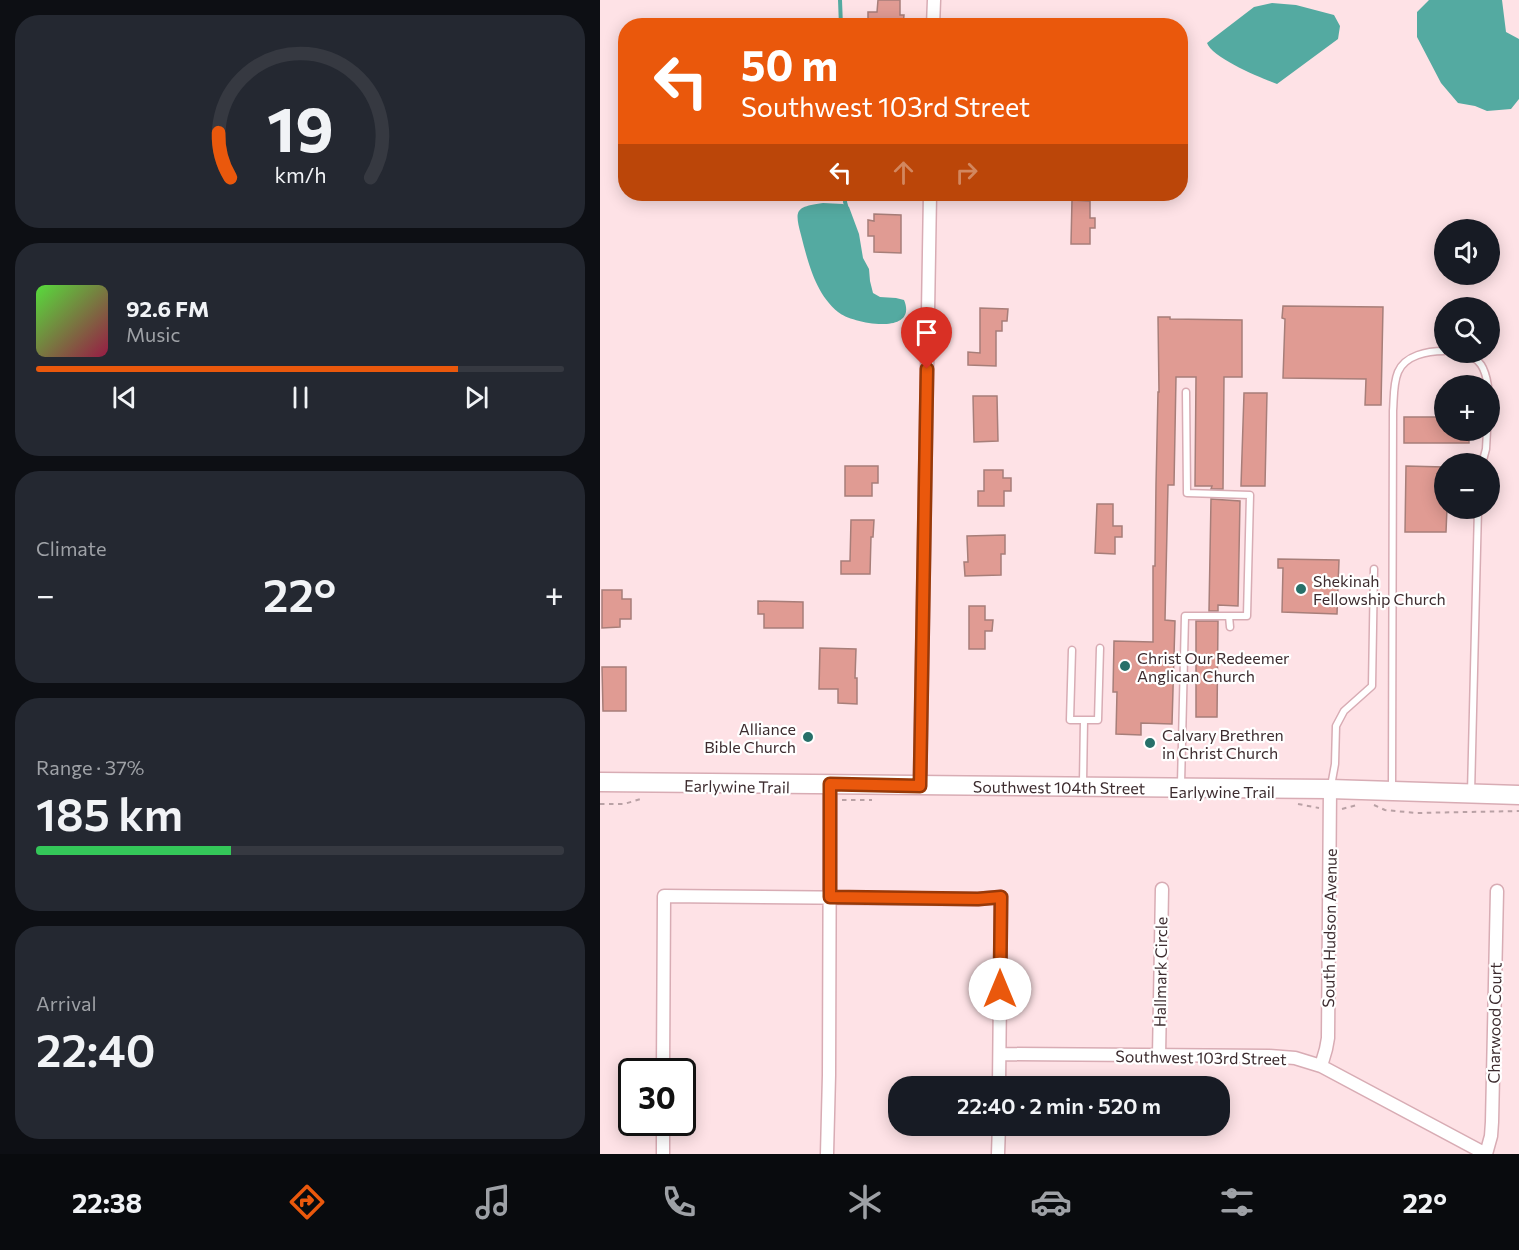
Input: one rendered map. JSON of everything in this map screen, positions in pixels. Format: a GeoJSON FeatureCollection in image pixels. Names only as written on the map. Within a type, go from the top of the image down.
{"type":"FeatureCollection","features":[{"type":"Feature","properties":{"kind":"main road","name":"Southwest 104th Street"},"geometry":{"type":"LineString","coordinates":[[600,782],[830,792],[920,786],[1330,789],[1519,795]]}},
{"type":"Feature","properties":{"kind":"street"},"geometry":{"type":"LineString","coordinates":[[933,18],[934,0]]}},
{"type":"Feature","properties":{"kind":"street"},"geometry":{"type":"LineString","coordinates":[[920,786],[930,201]]}},
{"type":"Feature","properties":{"kind":"street","name":"South Hudson Avenue"},"geometry":{"type":"LineString","coordinates":[[1321,1066],[1328,1038],[1330,789]]}},
{"type":"Feature","properties":{"kind":"street"},"geometry":{"type":"LineString","coordinates":[[828,1154],[830,792]]}},
{"type":"Feature","properties":{"kind":"street","name":"Hallmark Circle"},"geometry":{"type":"LineString","coordinates":[[1159,1056],[1162,889]]}},
{"type":"Feature","properties":{"kind":"street","name":"Charwood Court"},"geometry":{"type":"LineString","coordinates":[[1486,1154],[1492,1122],[1497,891]]}},
{"type":"Feature","properties":{"kind":"street"},"geometry":{"type":"LineString","coordinates":[[663,1058],[664,896],[978,899],[1001,897],[1000,1076]]}},
{"type":"Feature","properties":{"kind":"street","name":"Southwest 103rd Street"},"geometry":{"type":"LineString","coordinates":[[1001,1054],[1287,1057],[1309,1061],[1486,1154]]}},
{"type":"Feature","properties":{"kind":"street"},"geometry":{"type":"LineString","coordinates":[[663,1136],[663,1154]]}},
{"type":"Feature","properties":{"kind":"street"},"geometry":{"type":"LineString","coordinates":[[998,1154],[999,1136]]}},
{"type":"Feature","properties":{"kind":"lane"},"geometry":{"type":"LineString","coordinates":[[1392,791],[1393,411],[1399,369],[1414,355],[1434,352]]}},
{"type":"Feature","properties":{"kind":"lane"},"geometry":{"type":"LineString","coordinates":[[1181,788],[1185,616],[1247,616],[1250,495],[1187,493],[1186,392]]}},
{"type":"Feature","properties":{"kind":"lane"},"geometry":{"type":"LineString","coordinates":[[1472,793],[1478,519]]}},
{"type":"Feature","properties":{"kind":"lane"},"geometry":{"type":"LineString","coordinates":[[1330,789],[1335,764],[1336,726],[1344,711],[1372,686],[1374,569]]}},
{"type":"Feature","properties":{"kind":"lane"},"geometry":{"type":"LineString","coordinates":[[1229,616],[1230,627]]}},
{"type":"Feature","properties":{"kind":"lane"},"geometry":{"type":"LineString","coordinates":[[1072,650],[1070,720],[1098,720],[1100,648]]}},
{"type":"Feature","properties":{"kind":"lane"},"geometry":{"type":"LineString","coordinates":[[1083,787],[1084,720]]}},
{"type":"Feature","properties":{"kind":"path"},"geometry":{"type":"LineString","coordinates":[[830,792],[877,800]]}},
{"type":"Feature","properties":{"kind":"path"},"geometry":{"type":"LineString","coordinates":[[600,804],[624,804],[646,797]]}},
{"type":"Feature","properties":{"kind":"path","name":"Earlywine Trail"},"geometry":{"type":"LineString","coordinates":[[1295,803],[1330,809],[1345,809],[1358,804]]}},
{"type":"Feature","properties":{"kind":"path"},"geometry":{"type":"LineString","coordinates":[[1366,805],[1374,805],[1385,810],[1416,813],[1519,811]]}},
{"type":"Feature","properties":{"kind":"water"},"geometry":{"type":"Polygon","coordinates":[[[1429,0],[1502,0],[1506,32],[1519,39],[1519,99],[1511,109],[1487,111],[1458,103],[1441,83],[1417,37],[1417,12],[1429,0]]]}},
{"type":"Feature","properties":{"kind":"water"},"geometry":{"type":"Polygon","coordinates":[[[1272,3],[1296,5],[1334,15],[1340,26],[1338,39],[1277,84],[1227,61],[1207,43],[1254,7],[1272,3]]]}},
{"type":"Feature","properties":{"kind":"water"},"geometry":{"type":"Polygon","coordinates":[[[823,203],[843,204],[849,207],[859,234],[863,258],[869,269],[873,293],[880,297],[904,300],[906,311],[902,319],[882,324],[856,320],[838,312],[824,296],[810,266],[798,220],[799,211],[802,208],[823,203]]]}},
{"type":"Feature","properties":{"kind":"building"},"geometry":{"type":"Polygon","coordinates":[[[878,0],[900,0],[900,15],[904,15],[904,18],[868,18],[868,12],[877,12],[878,0]]]}},
{"type":"Feature","properties":{"kind":"building"},"geometry":{"type":"Polygon","coordinates":[[[1072,201],[1090,201],[1090,218],[1095,218],[1095,228],[1090,228],[1090,244],[1071,244],[1072,201]]]}},
{"type":"Feature","properties":{"kind":"building"},"geometry":{"type":"Polygon","coordinates":[[[874,214],[901,215],[901,253],[874,252],[874,236],[868,236],[868,220],[874,221],[874,214]]]}},
{"type":"Feature","properties":{"kind":"building"},"geometry":{"type":"Polygon","coordinates":[[[1283,306],[1383,307],[1381,405],[1365,405],[1366,379],[1283,378],[1285,319],[1282,318],[1283,306]]]}},
{"type":"Feature","properties":{"kind":"building"},"geometry":{"type":"Polygon","coordinates":[[[980,308],[1008,309],[1007,321],[1002,321],[1002,331],[996,331],[996,366],[968,365],[968,352],[980,353],[980,308]]]}},
{"type":"Feature","properties":{"kind":"building"},"geometry":{"type":"Polygon","coordinates":[[[1158,317],[1242,320],[1242,377],[1224,377],[1223,489],[1211,489],[1212,486],[1195,486],[1196,377],[1176,377],[1174,485],[1168,485],[1165,620],[1175,621],[1172,724],[1141,723],[1141,735],[1116,734],[1117,692],[1113,692],[1114,641],[1153,642],[1153,566],[1155,566],[1159,392],[1158,317]]]}},
{"type":"Feature","properties":{"kind":"building"},"geometry":{"type":"Polygon","coordinates":[[[1244,393],[1267,393],[1265,486],[1241,486],[1244,393]]]}},
{"type":"Feature","properties":{"kind":"building"},"geometry":{"type":"Polygon","coordinates":[[[973,396],[997,396],[998,441],[974,442],[973,396]]]}},
{"type":"Feature","properties":{"kind":"building"},"geometry":{"type":"Polygon","coordinates":[[[1404,417],[1434,417],[1434,441],[1469,441],[1469,443],[1404,443],[1404,417]]]}},
{"type":"Feature","properties":{"kind":"building"},"geometry":{"type":"Polygon","coordinates":[[[845,466],[878,466],[878,483],[872,483],[872,496],[845,496],[845,466]]]}},
{"type":"Feature","properties":{"kind":"building"},"geometry":{"type":"Polygon","coordinates":[[[1406,466],[1434,467],[1434,519],[1447,519],[1446,532],[1405,532],[1406,466]]]}},
{"type":"Feature","properties":{"kind":"building"},"geometry":{"type":"Polygon","coordinates":[[[984,470],[1003,470],[1003,478],[1011,478],[1011,491],[1004,491],[1004,506],[978,506],[978,491],[984,491],[984,470]]]}},
{"type":"Feature","properties":{"kind":"building"},"geometry":{"type":"Polygon","coordinates":[[[1211,499],[1240,501],[1238,606],[1218,605],[1218,611],[1209,611],[1211,499]]]}},
{"type":"Feature","properties":{"kind":"building"},"geometry":{"type":"Polygon","coordinates":[[[1097,504],[1113,504],[1113,526],[1122,526],[1122,537],[1115,537],[1115,554],[1095,553],[1097,504]]]}},
{"type":"Feature","properties":{"kind":"building"},"geometry":{"type":"Polygon","coordinates":[[[851,520],[874,520],[870,574],[841,574],[841,561],[850,561],[851,520]]]}},
{"type":"Feature","properties":{"kind":"building"},"geometry":{"type":"Polygon","coordinates":[[[1005,535],[1005,554],[1001,554],[1001,575],[965,576],[964,562],[968,562],[967,536],[1005,535]]]}},
{"type":"Feature","properties":{"kind":"building"},"geometry":{"type":"Polygon","coordinates":[[[1278,559],[1339,560],[1337,614],[1282,612],[1283,568],[1278,568],[1278,559]]]}},
{"type":"Feature","properties":{"kind":"building"},"geometry":{"type":"Polygon","coordinates":[[[602,590],[622,590],[622,599],[631,599],[631,619],[620,619],[620,627],[602,628],[602,590]]]}},
{"type":"Feature","properties":{"kind":"building"},"geometry":{"type":"Polygon","coordinates":[[[758,601],[803,602],[803,628],[764,628],[764,614],[758,614],[758,601]]]}},
{"type":"Feature","properties":{"kind":"building"},"geometry":{"type":"Polygon","coordinates":[[[969,606],[985,606],[985,620],[993,620],[992,631],[985,631],[985,649],[969,649],[969,606]]]}},
{"type":"Feature","properties":{"kind":"building"},"geometry":{"type":"Polygon","coordinates":[[[1196,621],[1218,621],[1217,717],[1196,717],[1196,621]]]}},
{"type":"Feature","properties":{"kind":"building"},"geometry":{"type":"Polygon","coordinates":[[[820,648],[856,649],[857,704],[838,703],[838,689],[819,689],[820,648]]]}},
{"type":"Feature","properties":{"kind":"building"},"geometry":{"type":"Polygon","coordinates":[[[602,667],[626,667],[626,711],[603,711],[602,667]]]}},
{"type":"Feature","properties":{"kind":"waterway"},"geometry":{"type":"LineString","coordinates":[[840,0],[841,18]]}},
{"type":"Feature","properties":{"kind":"waterway"},"geometry":{"type":"LineString","coordinates":[[845,201],[847,209]]}},
{"type":"Feature","properties":{"kind":"place","name":"Shekinah Fellowship Church"},"geometry":{"type":"Point","coordinates":[1301,589]}},
{"type":"Feature","properties":{"kind":"place","name":"Christ Our Redeemer Anglican Church"},"geometry":{"type":"Point","coordinates":[1125,666]}},
{"type":"Feature","properties":{"kind":"place","name":"Alliance Bible Church"},"geometry":{"type":"Point","coordinates":[808,737]}},
{"type":"Feature","properties":{"kind":"place","name":"Calvary Brethren in Christ Church"},"geometry":{"type":"Point","coordinates":[1150,743]}},
{"type":"Feature","properties":{"kind":"route"},"geometry":{"type":"LineString","coordinates":[[927,369],[920,786],[830,784],[830,897],[978,899],[1001,897],[1000,989]]}}]}
